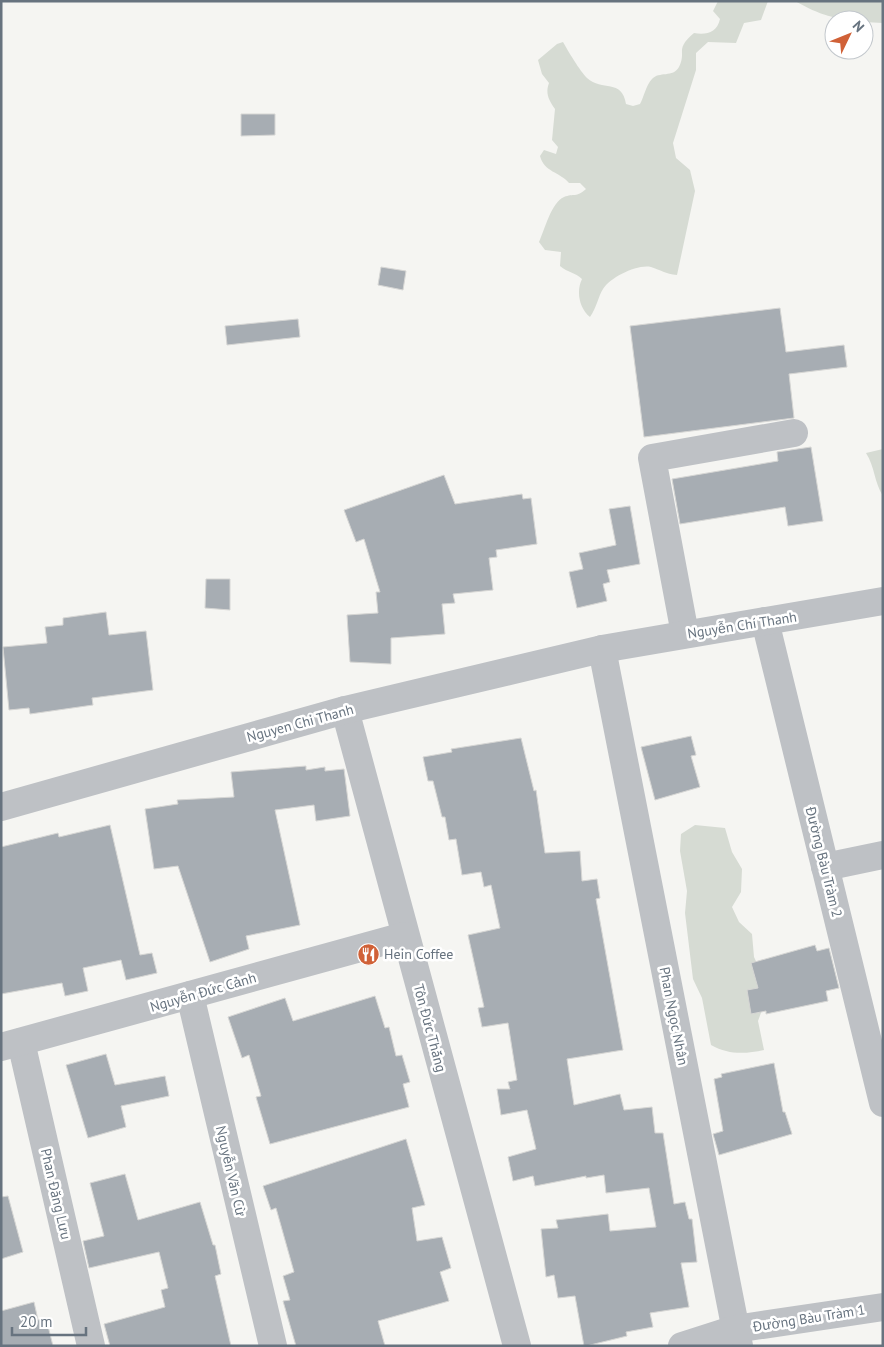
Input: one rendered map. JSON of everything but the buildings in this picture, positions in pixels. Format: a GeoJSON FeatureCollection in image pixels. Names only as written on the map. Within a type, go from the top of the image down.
{"type":"FeatureCollection","features":[{"type":"Feature","properties":{"kind":"street"},"geometry":{"type":"LineString","coordinates":[[685,634],[652,458],[794,433]]}},
{"type":"Feature","properties":{"kind":"street","name":"Nguyễn Chí Thanh"},"geometry":{"type":"LineString","coordinates":[[602,649],[883,601]]}},
{"type":"Feature","properties":{"kind":"street","name":"Đường Bàu Tràm 2"},"geometry":{"type":"LineString","coordinates":[[765,621],[883,1103]]}},
{"type":"Feature","properties":{"kind":"street","name":"Nguyen Chi Thanh"},"geometry":{"type":"LineString","coordinates":[[1,807],[345,710],[602,649]]}},
{"type":"Feature","properties":{"kind":"street","name":"Phan Ngọc Nhân"},"geometry":{"type":"LineString","coordinates":[[602,649],[737,1338]]}},
{"type":"Feature","properties":{"kind":"street","name":"Tôn Đức Thắng"},"geometry":{"type":"LineString","coordinates":[[345,710],[404,936],[516,1346]]}},
{"type":"Feature","properties":{"kind":"street"},"geometry":{"type":"LineString","coordinates":[[825,867],[883,856]]}},
{"type":"Feature","properties":{"kind":"street","name":"Nguyễn Đức Cảnh"},"geometry":{"type":"LineString","coordinates":[[11,1044],[404,936]]}},
{"type":"Feature","properties":{"kind":"street","name":"Nguyễn Văn Cừ"},"geometry":{"type":"LineString","coordinates":[[190,995],[273,1346]]}},
{"type":"Feature","properties":{"kind":"street","name":"Phan Đăng Lưu"},"geometry":{"type":"LineString","coordinates":[[11,1044],[91,1346]]}},
{"type":"Feature","properties":{"kind":"street","name":"Đường Bàu Tràm 1"},"geometry":{"type":"LineString","coordinates":[[737,1338],[883,1307]]}},
{"type":"Feature","properties":{"kind":"street"},"geometry":{"type":"LineString","coordinates":[[682,1346],[737,1338]]}},
{"type":"Feature","properties":{"kind":"shaded area"},"geometry":{"type":"Polygon","coordinates":[[[718,1],[768,1],[761,20],[744,23],[736,43],[708,42],[696,53],[696,70],[673,143],[676,158],[690,170],[695,191],[677,275],[651,267],[639,267],[625,272],[612,280],[603,289],[590,317],[581,304],[579,289],[582,279],[560,266],[561,252],[545,250],[539,242],[552,210],[559,200],[586,189],[580,183],[569,183],[549,169],[540,156],[544,150],[556,154],[558,147],[552,140],[555,109],[548,97],[549,83],[542,74],[538,60],[557,44],[563,42],[587,78],[593,82],[616,88],[624,96],[626,104],[633,106],[640,104],[652,79],[658,75],[670,74],[679,67],[684,43],[694,33],[703,34],[710,32],[719,24],[720,19],[713,11],[718,1]]]}},
{"type":"Feature","properties":{"kind":"shaded area"},"geometry":{"type":"Polygon","coordinates":[[[795,1],[883,1],[883,23],[874,23],[874,10],[824,10],[824,14],[795,1]]]}},
{"type":"Feature","properties":{"kind":"shaded area"},"geometry":{"type":"Polygon","coordinates":[[[883,449],[883,496],[866,453],[883,449]]]}},
{"type":"Feature","properties":{"kind":"shaded area"},"geometry":{"type":"Polygon","coordinates":[[[695,825],[725,828],[732,852],[742,869],[741,892],[732,907],[739,922],[752,934],[754,957],[763,976],[766,999],[758,1021],[764,1050],[737,1053],[724,1051],[711,1045],[702,998],[693,979],[685,913],[687,891],[680,851],[681,834],[695,825]]]}},
{"type":"Feature","properties":{"kind":"place","name":"Hein Coffee"},"geometry":{"type":"Point","coordinates":[368,954]}}]}
